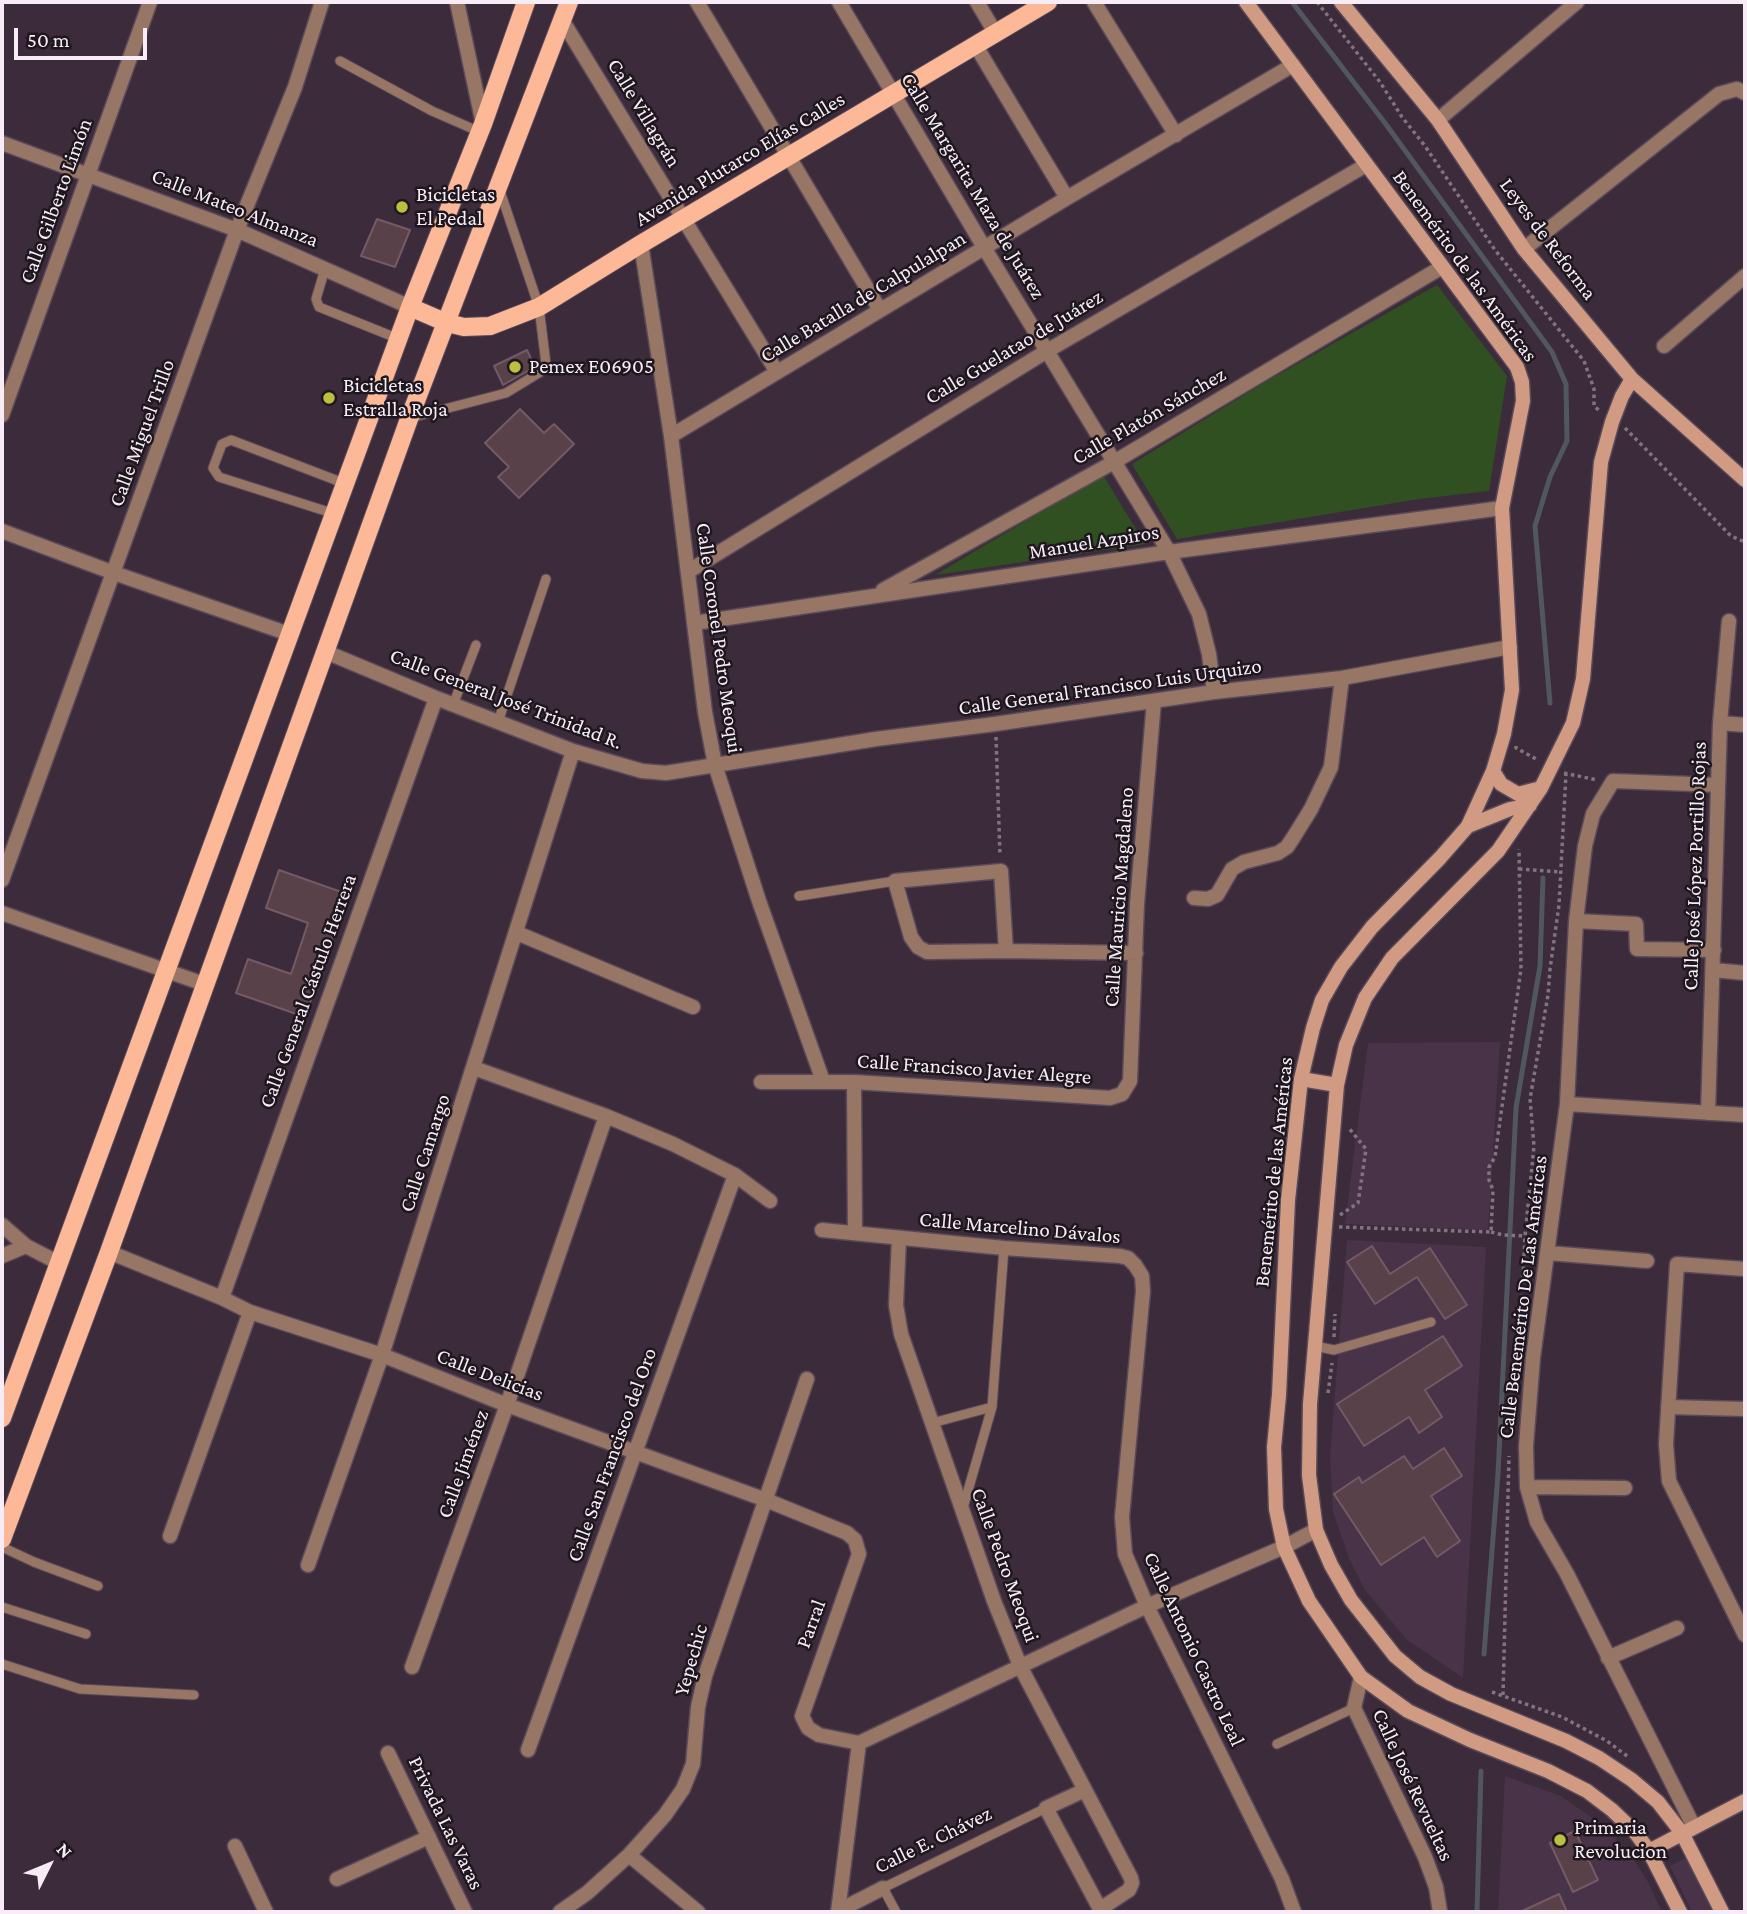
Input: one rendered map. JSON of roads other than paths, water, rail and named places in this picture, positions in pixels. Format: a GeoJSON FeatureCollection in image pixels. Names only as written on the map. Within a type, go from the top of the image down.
{"type":"FeatureCollection","features":[{"type":"Feature","properties":{"kind":"main road"},"geometry":{"type":"LineString","coordinates":[[2,1418],[410,307],[481,128],[526,2]]}},
{"type":"Feature","properties":{"kind":"main road"},"geometry":{"type":"LineString","coordinates":[[2,1539],[109,1252],[409,419],[569,2]]}},
{"type":"Feature","properties":{"kind":"main road","name":"Avenida Plutarco Elías Calles"},"geometry":{"type":"LineString","coordinates":[[447,323],[464,327],[491,326],[540,307],[1048,2]]}},
{"type":"Feature","properties":{"kind":"main road","name":"Calle Mateo Almanza"},"geometry":{"type":"LineString","coordinates":[[410,307],[447,323]]}},
{"type":"Feature","properties":{"kind":"street","name":"Calle Gilberto Limón"},"geometry":{"type":"LineString","coordinates":[[2,415],[150,2]]}},
{"type":"Feature","properties":{"kind":"street","name":"Calle Miguel Trillo"},"geometry":{"type":"LineString","coordinates":[[2,880],[237,230],[295,87],[322,2]]}},
{"type":"Feature","properties":{"kind":"street"},"geometry":{"type":"LineString","coordinates":[[457,2],[481,128]]}},
{"type":"Feature","properties":{"kind":"street"},"geometry":{"type":"LineString","coordinates":[[697,2],[880,310]]}},
{"type":"Feature","properties":{"kind":"street","name":"Calle Margarita Maza de Juárez"},"geometry":{"type":"LineString","coordinates":[[839,2],[1169,552],[1199,614],[1209,654],[1214,692]]}},
{"type":"Feature","properties":{"kind":"street"},"geometry":{"type":"LineString","coordinates":[[977,2],[996,34]]}},
{"type":"Feature","properties":{"kind":"street"},"geometry":{"type":"LineString","coordinates":[[1094,2],[1176,135]]}},
{"type":"Feature","properties":{"kind":"street","name":"Benemérito de las Américas"},"geometry":{"type":"LineString","coordinates":[[1246,2],[1517,367],[1522,382],[1523,401],[1502,509],[1512,690],[1504,734],[1493,771],[1468,826],[1372,927],[1341,967],[1322,1000],[1312,1028],[1301,1079],[1288,1200],[1274,1447],[1276,1510],[1284,1547],[1309,1601],[1361,1676],[1408,1711],[1470,1740],[1548,1771],[1587,1791],[1612,1810],[1649,1851]]}},
{"type":"Feature","properties":{"kind":"street","name":"Leyes de Reforma"},"geometry":{"type":"LineString","coordinates":[[1341,2],[1438,120],[1524,249],[1632,379],[1745,480]]}},
{"type":"Feature","properties":{"kind":"street"},"geometry":{"type":"LineString","coordinates":[[1438,120],[1577,2]]}},
{"type":"Feature","properties":{"kind":"street","name":"Calle Villagrán"},"geometry":{"type":"LineString","coordinates":[[562,20],[777,372]]}},
{"type":"Feature","properties":{"kind":"street"},"geometry":{"type":"LineString","coordinates":[[976,46],[1067,198]]}},
{"type":"Feature","properties":{"kind":"street","name":"Calle Batalla de Calpulalpan"},"geometry":{"type":"LineString","coordinates":[[671,436],[1293,65]]}},
{"type":"Feature","properties":{"kind":"street"},"geometry":{"type":"LineString","coordinates":[[1524,249],[1719,94],[1729,89],[1745,93]]}},
{"type":"Feature","properties":{"kind":"street","name":"Calle Mateo Almanza"},"geometry":{"type":"LineString","coordinates":[[2,143],[237,230],[410,307]]}},
{"type":"Feature","properties":{"kind":"street","name":"Calle Guelatao de Juárez"},"geometry":{"type":"LineString","coordinates":[[689,571],[1047,351],[1366,165]]}},
{"type":"Feature","properties":{"kind":"street","name":"Calle Coronel Pedro Meoqui"},"geometry":{"type":"LineString","coordinates":[[641,244],[671,436],[705,712],[715,765],[759,901],[823,1082]]}},
{"type":"Feature","properties":{"kind":"street","name":"Calle Platón Sánchez"},"geometry":{"type":"LineString","coordinates":[[874,595],[1114,461],[1442,267]]}},
{"type":"Feature","properties":{"kind":"street"},"geometry":{"type":"LineString","coordinates":[[1664,346],[1745,276]]}},
{"type":"Feature","properties":{"kind":"street"},"geometry":{"type":"LineString","coordinates":[[1632,379],[1612,422],[1601,462],[1583,679],[1559,771],[1541,788],[1498,851],[1392,958],[1365,998],[1346,1045],[1337,1085],[1310,1404],[1309,1475],[1316,1530],[1331,1565],[1351,1600],[1387,1647],[1420,1677],[1477,1706],[1566,1741],[1599,1758],[1632,1780],[1688,1830],[1723,1912]]}},
{"type":"Feature","properties":{"kind":"street","name":"Manuel Azpiros"},"geometry":{"type":"LineString","coordinates":[[694,623],[1169,552],[1502,509]]}},
{"type":"Feature","properties":{"kind":"street"},"geometry":{"type":"LineString","coordinates":[[2,531],[289,634]]}},
{"type":"Feature","properties":{"kind":"street","name":"Calle José López Portillo Rojas"},"geometry":{"type":"LineString","coordinates":[[1708,1113],[1720,723],[1729,621]]}},
{"type":"Feature","properties":{"kind":"street","name":"Calle General Francisco Luis Urquizo"},"geometry":{"type":"LineString","coordinates":[[715,765],[876,739],[1214,692],[1342,678],[1510,647]]}},
{"type":"Feature","properties":{"kind":"street","name":"Calle General José Trinidad R."},"geometry":{"type":"LineString","coordinates":[[326,652],[573,751],[642,771],[666,773],[715,765]]}},
{"type":"Feature","properties":{"kind":"street"},"geometry":{"type":"LineString","coordinates":[[1194,898],[1208,899],[1217,895],[1232,869],[1244,862],[1278,853],[1293,838],[1311,809],[1331,767],[1342,678]]}},
{"type":"Feature","properties":{"kind":"street","name":"Calle General Cástulo Herrera"},"geometry":{"type":"LineString","coordinates":[[222,1298],[436,698]]}},
{"type":"Feature","properties":{"kind":"street","name":"Calle Mauricio Magdaleno"},"geometry":{"type":"LineString","coordinates":[[1122,1094],[1130,1081],[1137,904],[1154,701]]}},
{"type":"Feature","properties":{"kind":"street"},"geometry":{"type":"LineString","coordinates":[[1720,723],[1745,725]]}},
{"type":"Feature","properties":{"kind":"street","name":"Calle Camargo"},"geometry":{"type":"LineString","coordinates":[[308,1565],[382,1355],[573,751]]}},
{"type":"Feature","properties":{"kind":"street"},"geometry":{"type":"LineString","coordinates":[[1493,771],[1501,784],[1518,794],[1541,788]]}},
{"type":"Feature","properties":{"kind":"street","name":"Calle Benemérito De Las Américas"},"geometry":{"type":"LineString","coordinates":[[1688,1830],[1567,1574],[1520,1487],[1542,1283],[1567,1104],[1576,921],[1585,846],[1593,814],[1613,781],[1718,785]]}},
{"type":"Feature","properties":{"kind":"street"},"geometry":{"type":"LineString","coordinates":[[1468,826],[1510,809],[1530,805]]}},
{"type":"Feature","properties":{"kind":"street"},"geometry":{"type":"LineString","coordinates":[[1006,951],[1001,871],[895,881],[911,937],[922,951],[927,953],[1136,953]]}},
{"type":"Feature","properties":{"kind":"street"},"geometry":{"type":"LineString","coordinates":[[2,913],[204,984]]}},
{"type":"Feature","properties":{"kind":"street"},"geometry":{"type":"LineString","coordinates":[[1576,921],[1636,924],[1637,949],[1714,950]]}},
{"type":"Feature","properties":{"kind":"street"},"geometry":{"type":"LineString","coordinates":[[517,933],[693,1007]]}},
{"type":"Feature","properties":{"kind":"street"},"geometry":{"type":"LineString","coordinates":[[1713,970],[1745,973]]}},
{"type":"Feature","properties":{"kind":"street"},"geometry":{"type":"LineString","coordinates":[[474,1069],[606,1116],[673,1144],[735,1175],[771,1201]]}},
{"type":"Feature","properties":{"kind":"street"},"geometry":{"type":"LineString","coordinates":[[1301,1079],[1337,1085]]}},
{"type":"Feature","properties":{"kind":"street","name":"Calle Francisco Javier Alegre"},"geometry":{"type":"LineString","coordinates":[[761,1082],[855,1082],[1110,1098],[1122,1094]]}},
{"type":"Feature","properties":{"kind":"street"},"geometry":{"type":"LineString","coordinates":[[855,1082],[855,1232]]}},
{"type":"Feature","properties":{"kind":"street"},"geometry":{"type":"LineString","coordinates":[[1567,1104],[1745,1115]]}},
{"type":"Feature","properties":{"kind":"street","name":"Calle Jiménez"},"geometry":{"type":"LineString","coordinates":[[412,1667],[507,1405],[606,1116]]}},
{"type":"Feature","properties":{"kind":"street","name":"Calle San Francisco del Oro"},"geometry":{"type":"LineString","coordinates":[[528,1750],[735,1175]]}},
{"type":"Feature","properties":{"kind":"street"},"geometry":{"type":"LineString","coordinates":[[2,1225],[26,1246],[59,1263]]}},
{"type":"Feature","properties":{"kind":"street","name":"Calle Marcelino Dávalos"},"geometry":{"type":"LineString","coordinates":[[822,1230],[899,1239],[1121,1256],[1128,1258],[1135,1265]]}},
{"type":"Feature","properties":{"kind":"street","name":"Calle Pedro Meoqui"},"geometry":{"type":"LineString","coordinates":[[899,1239],[896,1305],[901,1334],[994,1601],[1021,1668],[1131,1878],[1131,1887],[1097,1911]]}},
{"type":"Feature","properties":{"kind":"street"},"geometry":{"type":"LineString","coordinates":[[2,1256],[26,1246]]}},
{"type":"Feature","properties":{"kind":"street","name":"Calle Delicias"},"geometry":{"type":"LineString","coordinates":[[109,1252],[250,1312],[382,1355],[507,1405],[766,1500],[847,1533],[855,1540]]}},
{"type":"Feature","properties":{"kind":"street"},"geometry":{"type":"LineString","coordinates":[[1548,1253],[1647,1261]]}},
{"type":"Feature","properties":{"kind":"street"},"geometry":{"type":"LineString","coordinates":[[1745,1269],[1676,1264],[1666,1444],[1669,1481],[1745,1635]]}},
{"type":"Feature","properties":{"kind":"street","name":"Calle Antonio Castro Leal"},"geometry":{"type":"LineString","coordinates":[[1135,1265],[1142,1276],[1143,1291],[1122,1517],[1125,1554],[1147,1606],[1282,1879],[1294,1912]]}},
{"type":"Feature","properties":{"kind":"street"},"geometry":{"type":"LineString","coordinates":[[170,1536],[250,1312]]}},
{"type":"Feature","properties":{"kind":"street","name":"Yepechic"},"geometry":{"type":"LineString","coordinates":[[560,1912],[587,1893],[629,1855],[665,1815],[683,1789],[693,1764],[698,1707],[705,1676],[807,1379]]}},
{"type":"Feature","properties":{"kind":"street"},"geometry":{"type":"LineString","coordinates":[[1668,1407],[1745,1409]]}},
{"type":"Feature","properties":{"kind":"street"},"geometry":{"type":"LineString","coordinates":[[1520,1487],[1625,1488]]}},
{"type":"Feature","properties":{"kind":"street"},"geometry":{"type":"LineString","coordinates":[[838,1912],[859,1743],[1147,1606],[1284,1547],[1316,1530]]}},
{"type":"Feature","properties":{"kind":"street","name":"Parral"},"geometry":{"type":"LineString","coordinates":[[855,1540],[859,1554],[803,1709],[804,1723],[819,1735],[859,1743]]}},
{"type":"Feature","properties":{"kind":"street"},"geometry":{"type":"LineString","coordinates":[[1608,1658],[1676,1628]]}},
{"type":"Feature","properties":{"kind":"street","name":"Calle José Revueltas"},"geometry":{"type":"LineString","coordinates":[[1361,1676],[1354,1708],[1425,1857],[1436,1887],[1440,1912]]}},
{"type":"Feature","properties":{"kind":"street","name":"Privada Las Varas"},"geometry":{"type":"LineString","coordinates":[[388,1753],[466,1912]]}},
{"type":"Feature","properties":{"kind":"street","name":"Calle E. Chávez"},"geometry":{"type":"LineString","coordinates":[[1046,1808],[1085,1790]]}},
{"type":"Feature","properties":{"kind":"street"},"geometry":{"type":"LineString","coordinates":[[1680,1912],[1649,1851],[1745,1801]]}},
{"type":"Feature","properties":{"kind":"street"},"geometry":{"type":"LineString","coordinates":[[1046,1808],[1097,1911]]}},
{"type":"Feature","properties":{"kind":"street"},"geometry":{"type":"LineString","coordinates":[[337,1879],[429,1837]]}},
{"type":"Feature","properties":{"kind":"street"},"geometry":{"type":"LineString","coordinates":[[235,1846],[266,1912]]}},
{"type":"Feature","properties":{"kind":"street"},"geometry":{"type":"LineString","coordinates":[[629,1855],[698,1912]]}},
{"type":"Feature","properties":{"kind":"street","name":"Calle E. Chávez"},"geometry":{"type":"LineString","coordinates":[[838,1912],[883,1888]]}},
{"type":"Feature","properties":{"kind":"lane"},"geometry":{"type":"LineString","coordinates":[[340,61],[432,111],[481,128]]}},
{"type":"Feature","properties":{"kind":"lane"},"geometry":{"type":"LineString","coordinates":[[409,419],[506,393],[542,371],[546,364],[540,307],[498,187]]}},
{"type":"Feature","properties":{"kind":"lane"},"geometry":{"type":"LineString","coordinates":[[325,269],[316,299],[319,307],[399,339]]}},
{"type":"Feature","properties":{"kind":"lane"},"geometry":{"type":"LineString","coordinates":[[335,514],[219,477],[213,468],[222,444],[231,440],[346,484]]}},
{"type":"Feature","properties":{"kind":"lane"},"geometry":{"type":"LineString","coordinates":[[498,722],[545,579]]}},
{"type":"Feature","properties":{"kind":"lane"},"geometry":{"type":"LineString","coordinates":[[453,705],[476,645]]}},
{"type":"Feature","properties":{"kind":"lane"},"geometry":{"type":"LineString","coordinates":[[799,896],[895,881]]}},
{"type":"Feature","properties":{"kind":"lane"},"geometry":{"type":"LineString","coordinates":[[963,1508],[992,1407],[1004,1248]]}},
{"type":"Feature","properties":{"kind":"lane"},"geometry":{"type":"LineString","coordinates":[[1315,1346],[1334,1350],[1431,1322]]}},
{"type":"Feature","properties":{"kind":"lane"},"geometry":{"type":"LineString","coordinates":[[932,1423],[992,1407]]}},
{"type":"Feature","properties":{"kind":"lane"},"geometry":{"type":"LineString","coordinates":[[2,1547],[98,1586]]}},
{"type":"Feature","properties":{"kind":"lane"},"geometry":{"type":"LineString","coordinates":[[2,1607],[86,1634]]}},
{"type":"Feature","properties":{"kind":"lane"},"geometry":{"type":"LineString","coordinates":[[2,1664],[80,1689],[194,1695]]}},
{"type":"Feature","properties":{"kind":"lane"},"geometry":{"type":"LineString","coordinates":[[1277,1744],[1354,1708]]}},
{"type":"Feature","properties":{"kind":"lane","name":"Calle E. Chávez"},"geometry":{"type":"LineString","coordinates":[[883,1888],[1046,1808]]}},
{"type":"Feature","properties":{"kind":"lane"},"geometry":{"type":"LineString","coordinates":[[883,1888],[896,1912]]}},
{"type":"Feature","properties":{"kind":"waterway"},"geometry":{"type":"LineString","coordinates":[[1292,2],[1385,123],[1552,352],[1566,384],[1567,441],[1550,477],[1535,526],[1550,703]]}},
{"type":"Feature","properties":{"kind":"waterway"},"geometry":{"type":"LineString","coordinates":[[1484,1654],[1498,1474],[1516,1108],[1540,966],[1543,878]]}},
{"type":"Feature","properties":{"kind":"waterway"},"geometry":{"type":"LineString","coordinates":[[1477,1912],[1481,1771]]}},
{"type":"Feature","properties":{"kind":"place","name":"Bicicletas El Pedal"},"geometry":{"type":"Point","coordinates":[402,207]}},
{"type":"Feature","properties":{"kind":"place","name":"Pemex E06905"},"geometry":{"type":"Point","coordinates":[515,367]}},
{"type":"Feature","properties":{"kind":"place","name":"Bicicletas Estralla Roja"},"geometry":{"type":"Point","coordinates":[329,398]}},
{"type":"Feature","properties":{"kind":"place","name":"Primaria Revolucion"},"geometry":{"type":"Point","coordinates":[1560,1840]}}]}
